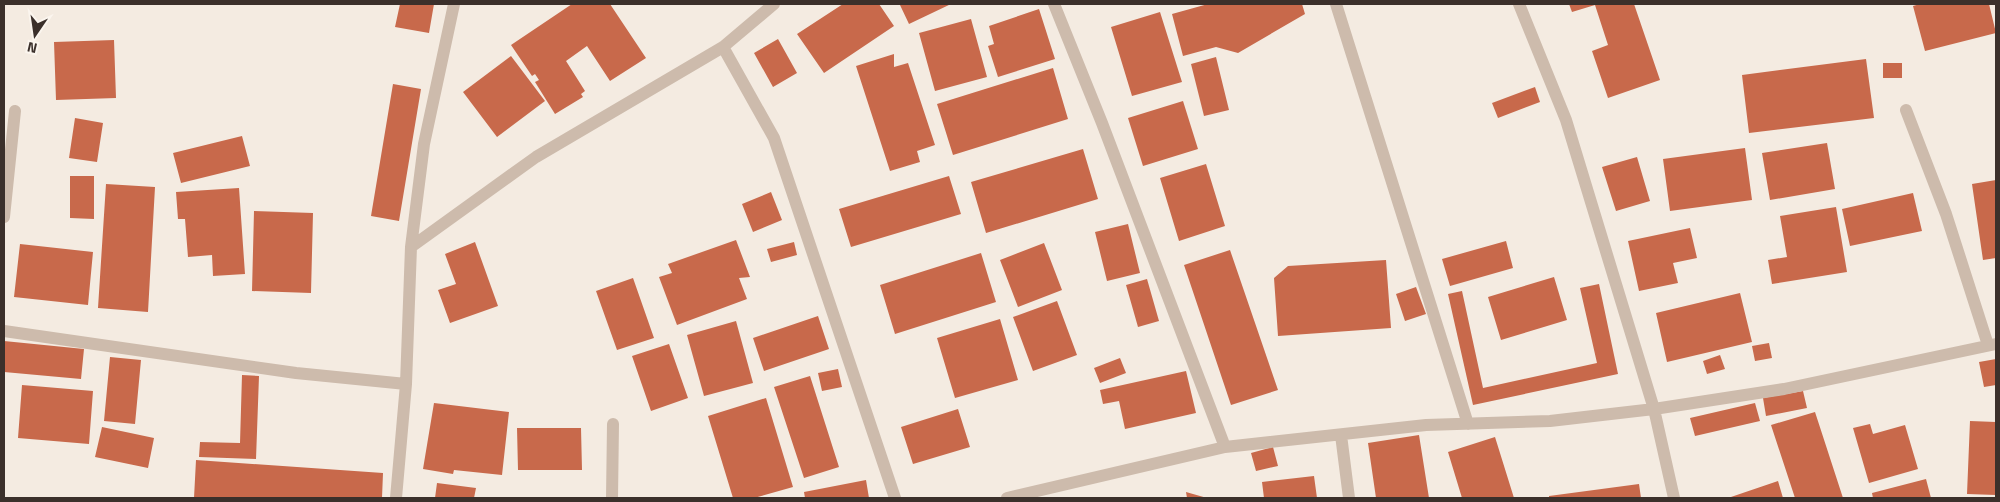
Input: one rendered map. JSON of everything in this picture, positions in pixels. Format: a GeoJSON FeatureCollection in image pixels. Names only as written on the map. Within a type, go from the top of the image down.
{"type":"FeatureCollection","features":[{"type":"Feature","properties":{"kind":"street"},"geometry":{"type":"LineString","coordinates":[[396,498],[406,384],[411,247],[424,144],[454,4]]}},
{"type":"Feature","properties":{"kind":"street"},"geometry":{"type":"LineString","coordinates":[[411,247],[536,157],[723,47],[774,4]]}},
{"type":"Feature","properties":{"kind":"street"},"geometry":{"type":"LineString","coordinates":[[1054,4],[1102,123],[1225,447]]}},
{"type":"Feature","properties":{"kind":"street"},"geometry":{"type":"LineString","coordinates":[[1336,4],[1468,424]]}},
{"type":"Feature","properties":{"kind":"street"},"geometry":{"type":"LineString","coordinates":[[1519,4],[1566,120],[1654,409],[1674,498]]}},
{"type":"Feature","properties":{"kind":"street"},"geometry":{"type":"LineString","coordinates":[[723,47],[774,138],[895,498]]}},
{"type":"Feature","properties":{"kind":"street"},"geometry":{"type":"LineString","coordinates":[[1010,498],[1225,447],[1426,425],[1550,422],[1654,409],[1784,389],[1992,344],[1946,214],[1906,110]]}},
{"type":"Feature","properties":{"kind":"street"},"geometry":{"type":"LineString","coordinates":[[4,217],[15,111]]}},
{"type":"Feature","properties":{"kind":"street"},"geometry":{"type":"LineString","coordinates":[[4,331],[296,373],[406,384]]}},
{"type":"Feature","properties":{"kind":"street"},"geometry":{"type":"LineString","coordinates":[[612,498],[613,424]]}},
{"type":"Feature","properties":{"kind":"street"},"geometry":{"type":"LineString","coordinates":[[1341,435],[1349,498]]}},
{"type":"Feature","properties":{"kind":"building"},"geometry":{"type":"Polygon","coordinates":[[[400,4],[434,4],[429,33],[395,27],[400,4]]]}},
{"type":"Feature","properties":{"kind":"building"},"geometry":{"type":"Polygon","coordinates":[[[572,4],[610,4],[646,58],[610,81],[587,46],[566,61],[585,91],[581,94],[583,97],[555,114],[535,82],[539,80],[535,74],[532,76],[511,45],[572,4]]]}},
{"type":"Feature","properties":{"kind":"building"},"geometry":{"type":"Polygon","coordinates":[[[843,4],[879,4],[894,26],[824,73],[797,34],[843,4]]]}},
{"type":"Feature","properties":{"kind":"building"},"geometry":{"type":"Polygon","coordinates":[[[951,4],[909,24],[900,5],[951,4]]]}},
{"type":"Feature","properties":{"kind":"building"},"geometry":{"type":"Polygon","coordinates":[[[1208,4],[1302,4],[1305,14],[1238,53],[1216,47],[1183,56],[1172,14],[1208,4]]]}},
{"type":"Feature","properties":{"kind":"building"},"geometry":{"type":"Polygon","coordinates":[[[1569,4],[1634,4],[1660,80],[1608,98],[1592,51],[1608,45],[1595,5],[1572,12],[1569,4]]]}},
{"type":"Feature","properties":{"kind":"building"},"geometry":{"type":"Polygon","coordinates":[[[1920,4],[1989,4],[1996,33],[1925,51],[1913,6],[1920,4]]]}},
{"type":"Feature","properties":{"kind":"building"},"geometry":{"type":"Polygon","coordinates":[[[1039,9],[1055,59],[998,77],[988,46],[994,44],[989,26],[1039,9]]]}},
{"type":"Feature","properties":{"kind":"building"},"geometry":{"type":"Polygon","coordinates":[[[1160,12],[1182,82],[1132,96],[1111,27],[1160,12]]]}},
{"type":"Feature","properties":{"kind":"building"},"geometry":{"type":"Polygon","coordinates":[[[971,19],[987,77],[935,91],[919,33],[971,19]]]}},
{"type":"Feature","properties":{"kind":"building"},"geometry":{"type":"Polygon","coordinates":[[[778,39],[797,73],[773,87],[754,53],[778,39]]]}},
{"type":"Feature","properties":{"kind":"building"},"geometry":{"type":"Polygon","coordinates":[[[114,40],[116,98],[56,100],[54,42],[114,40]]]}},
{"type":"Feature","properties":{"kind":"building"},"geometry":{"type":"Polygon","coordinates":[[[894,54],[894,67],[908,63],[935,145],[917,151],[920,162],[890,171],[856,66],[894,54]]]}},
{"type":"Feature","properties":{"kind":"building"},"geometry":{"type":"Polygon","coordinates":[[[511,56],[545,101],[497,137],[463,92],[511,56]]]}},
{"type":"Feature","properties":{"kind":"building"},"geometry":{"type":"Polygon","coordinates":[[[1216,57],[1229,110],[1204,116],[1191,64],[1216,57]]]}},
{"type":"Feature","properties":{"kind":"building"},"geometry":{"type":"Polygon","coordinates":[[[1866,59],[1874,118],[1749,133],[1742,75],[1866,59]]]}},
{"type":"Feature","properties":{"kind":"building"},"geometry":{"type":"Polygon","coordinates":[[[1883,63],[1902,63],[1902,78],[1883,78],[1883,63]]]}},
{"type":"Feature","properties":{"kind":"building"},"geometry":{"type":"Polygon","coordinates":[[[1053,68],[1068,119],[953,155],[937,104],[1053,68]]]}},
{"type":"Feature","properties":{"kind":"building"},"geometry":{"type":"Polygon","coordinates":[[[393,84],[421,89],[399,221],[371,216],[393,84]]]}},
{"type":"Feature","properties":{"kind":"building"},"geometry":{"type":"Polygon","coordinates":[[[1535,87],[1540,102],[1498,118],[1492,103],[1535,87]]]}},
{"type":"Feature","properties":{"kind":"building"},"geometry":{"type":"Polygon","coordinates":[[[1183,101],[1198,149],[1143,166],[1128,118],[1183,101]]]}},
{"type":"Feature","properties":{"kind":"building"},"geometry":{"type":"Polygon","coordinates":[[[75,118],[103,123],[97,162],[69,158],[75,118]]]}},
{"type":"Feature","properties":{"kind":"building"},"geometry":{"type":"Polygon","coordinates":[[[242,136],[250,166],[181,183],[173,153],[242,136]]]}},
{"type":"Feature","properties":{"kind":"building"},"geometry":{"type":"Polygon","coordinates":[[[1827,143],[1835,189],[1770,200],[1762,153],[1827,143]]]}},
{"type":"Feature","properties":{"kind":"building"},"geometry":{"type":"Polygon","coordinates":[[[1745,148],[1752,200],[1670,211],[1663,159],[1745,148]]]}},
{"type":"Feature","properties":{"kind":"building"},"geometry":{"type":"Polygon","coordinates":[[[1083,149],[1098,199],[986,233],[971,182],[1083,149]]]}},
{"type":"Feature","properties":{"kind":"building"},"geometry":{"type":"Polygon","coordinates":[[[1637,157],[1650,201],[1616,211],[1602,167],[1637,157]]]}},
{"type":"Feature","properties":{"kind":"building"},"geometry":{"type":"Polygon","coordinates":[[[1206,164],[1225,226],[1179,241],[1160,178],[1206,164]]]}},
{"type":"Feature","properties":{"kind":"building"},"geometry":{"type":"Polygon","coordinates":[[[70,176],[94,176],[94,219],[70,218],[70,176]]]}},
{"type":"Feature","properties":{"kind":"building"},"geometry":{"type":"Polygon","coordinates":[[[949,176],[961,214],[851,247],[839,209],[949,176]]]}},
{"type":"Feature","properties":{"kind":"building"},"geometry":{"type":"Polygon","coordinates":[[[1996,180],[1996,258],[1983,260],[1972,184],[1996,180]]]}},
{"type":"Feature","properties":{"kind":"building"},"geometry":{"type":"Polygon","coordinates":[[[106,184],[155,187],[148,312],[98,308],[106,184]]]}},
{"type":"Feature","properties":{"kind":"building"},"geometry":{"type":"Polygon","coordinates":[[[239,188],[245,274],[213,276],[212,255],[188,257],[185,219],[178,219],[176,192],[239,188]]]}},
{"type":"Feature","properties":{"kind":"building"},"geometry":{"type":"Polygon","coordinates":[[[771,192],[782,220],[753,232],[742,204],[771,192]]]}},
{"type":"Feature","properties":{"kind":"building"},"geometry":{"type":"Polygon","coordinates":[[[1913,193],[1922,231],[1850,246],[1842,209],[1913,193]]]}},
{"type":"Feature","properties":{"kind":"building"},"geometry":{"type":"Polygon","coordinates":[[[1836,207],[1847,272],[1772,284],[1768,260],[1787,257],[1780,216],[1836,207]]]}},
{"type":"Feature","properties":{"kind":"building"},"geometry":{"type":"Polygon","coordinates":[[[254,211],[313,213],[311,293],[252,291],[254,211]]]}},
{"type":"Feature","properties":{"kind":"building"},"geometry":{"type":"Polygon","coordinates":[[[1128,224],[1140,273],[1107,281],[1095,232],[1128,224]]]}},
{"type":"Feature","properties":{"kind":"building"},"geometry":{"type":"Polygon","coordinates":[[[1690,228],[1697,258],[1673,263],[1678,283],[1639,291],[1628,241],[1690,228]]]}},
{"type":"Feature","properties":{"kind":"building"},"geometry":{"type":"Polygon","coordinates":[[[736,240],[750,277],[739,278],[747,299],[677,325],[659,277],[672,273],[668,264],[736,240]]]}},
{"type":"Feature","properties":{"kind":"building"},"geometry":{"type":"Polygon","coordinates":[[[1506,241],[1513,268],[1450,286],[1442,259],[1506,241]]]}},
{"type":"Feature","properties":{"kind":"building"},"geometry":{"type":"Polygon","coordinates":[[[475,242],[498,306],[450,323],[438,290],[456,284],[445,254],[475,242]]]}},
{"type":"Feature","properties":{"kind":"building"},"geometry":{"type":"Polygon","coordinates":[[[794,242],[797,255],[771,262],[767,249],[794,242]]]}},
{"type":"Feature","properties":{"kind":"building"},"geometry":{"type":"Polygon","coordinates":[[[1044,243],[1062,290],[1018,307],[1000,260],[1044,243]]]}},
{"type":"Feature","properties":{"kind":"building"},"geometry":{"type":"Polygon","coordinates":[[[20,244],[93,252],[88,305],[14,297],[20,244]]]}},
{"type":"Feature","properties":{"kind":"building"},"geometry":{"type":"Polygon","coordinates":[[[1230,250],[1278,390],[1231,405],[1184,265],[1230,250]]]}},
{"type":"Feature","properties":{"kind":"building"},"geometry":{"type":"Polygon","coordinates":[[[981,253],[996,302],[895,334],[880,285],[981,253]]]}},
{"type":"Feature","properties":{"kind":"building"},"geometry":{"type":"Polygon","coordinates":[[[1386,260],[1391,328],[1278,336],[1274,278],[1288,266],[1386,260]]]}},
{"type":"Feature","properties":{"kind":"building"},"geometry":{"type":"Polygon","coordinates":[[[1554,277],[1567,320],[1501,340],[1488,297],[1554,277]]]}},
{"type":"Feature","properties":{"kind":"building"},"geometry":{"type":"Polygon","coordinates":[[[633,278],[654,338],[617,350],[596,291],[633,278]]]}},
{"type":"Feature","properties":{"kind":"building"},"geometry":{"type":"Polygon","coordinates":[[[1147,279],[1159,321],[1138,327],[1126,285],[1147,279]]]}},
{"type":"Feature","properties":{"kind":"building"},"geometry":{"type":"Polygon","coordinates":[[[1599,284],[1618,374],[1473,405],[1448,294],[1462,291],[1483,388],[1597,363],[1580,288],[1599,284]]]}},
{"type":"Feature","properties":{"kind":"building"},"geometry":{"type":"Polygon","coordinates":[[[1416,287],[1426,314],[1405,321],[1396,294],[1416,287]]]}},
{"type":"Feature","properties":{"kind":"building"},"geometry":{"type":"Polygon","coordinates":[[[1740,293],[1752,342],[1667,362],[1656,313],[1740,293]]]}},
{"type":"Feature","properties":{"kind":"building"},"geometry":{"type":"Polygon","coordinates":[[[1057,301],[1077,355],[1033,371],[1013,317],[1057,301]]]}},
{"type":"Feature","properties":{"kind":"building"},"geometry":{"type":"Polygon","coordinates":[[[818,316],[829,349],[764,371],[753,338],[818,316]]]}},
{"type":"Feature","properties":{"kind":"building"},"geometry":{"type":"Polygon","coordinates":[[[1000,319],[1018,380],[955,398],[937,338],[1000,319]]]}},
{"type":"Feature","properties":{"kind":"building"},"geometry":{"type":"Polygon","coordinates":[[[736,321],[753,383],[704,396],[687,335],[736,321]]]}},
{"type":"Feature","properties":{"kind":"building"},"geometry":{"type":"Polygon","coordinates":[[[4,341],[84,349],[81,379],[4,372],[4,341]]]}},
{"type":"Feature","properties":{"kind":"building"},"geometry":{"type":"Polygon","coordinates":[[[1769,343],[1772,358],[1755,361],[1752,346],[1769,343]]]}},
{"type":"Feature","properties":{"kind":"building"},"geometry":{"type":"Polygon","coordinates":[[[669,344],[688,398],[651,411],[632,356],[669,344]]]}},
{"type":"Feature","properties":{"kind":"building"},"geometry":{"type":"Polygon","coordinates":[[[1720,355],[1725,369],[1707,374],[1703,361],[1720,355]]]}},
{"type":"Feature","properties":{"kind":"building"},"geometry":{"type":"Polygon","coordinates":[[[110,357],[141,360],[135,424],[104,421],[110,357]]]}},
{"type":"Feature","properties":{"kind":"building"},"geometry":{"type":"Polygon","coordinates":[[[1120,358],[1126,373],[1100,383],[1094,368],[1120,358]]]}},
{"type":"Feature","properties":{"kind":"building"},"geometry":{"type":"Polygon","coordinates":[[[1996,359],[1996,385],[1984,387],[1979,362],[1996,359]]]}},
{"type":"Feature","properties":{"kind":"building"},"geometry":{"type":"Polygon","coordinates":[[[838,369],[842,387],[822,391],[818,373],[838,369]]]}},
{"type":"Feature","properties":{"kind":"building"},"geometry":{"type":"Polygon","coordinates":[[[1186,371],[1196,413],[1125,429],[1119,401],[1103,404],[1100,390],[1186,371]]]}},
{"type":"Feature","properties":{"kind":"building"},"geometry":{"type":"Polygon","coordinates":[[[242,375],[259,376],[256,459],[199,457],[200,442],[240,443],[242,375]]]}},
{"type":"Feature","properties":{"kind":"building"},"geometry":{"type":"Polygon","coordinates":[[[810,376],[839,467],[804,478],[774,387],[810,376]]]}},
{"type":"Feature","properties":{"kind":"building"},"geometry":{"type":"Polygon","coordinates":[[[22,385],[93,391],[89,444],[18,438],[22,385]]]}},
{"type":"Feature","properties":{"kind":"building"},"geometry":{"type":"Polygon","coordinates":[[[1803,391],[1807,408],[1766,416],[1763,398],[1803,391]]]}},
{"type":"Feature","properties":{"kind":"building"},"geometry":{"type":"Polygon","coordinates":[[[766,398],[793,487],[754,498],[733,498],[708,416],[766,398]]]}},
{"type":"Feature","properties":{"kind":"building"},"geometry":{"type":"Polygon","coordinates":[[[434,403],[509,412],[502,475],[454,470],[453,474],[423,469],[434,403]]]}},
{"type":"Feature","properties":{"kind":"building"},"geometry":{"type":"Polygon","coordinates":[[[1755,403],[1760,421],[1695,436],[1690,418],[1755,403]]]}},
{"type":"Feature","properties":{"kind":"building"},"geometry":{"type":"Polygon","coordinates":[[[958,409],[970,447],[913,464],[901,427],[958,409]]]}},
{"type":"Feature","properties":{"kind":"building"},"geometry":{"type":"Polygon","coordinates":[[[1815,412],[1843,498],[1795,498],[1771,425],[1815,412]]]}},
{"type":"Feature","properties":{"kind":"building"},"geometry":{"type":"Polygon","coordinates":[[[1970,421],[1996,422],[1996,495],[1967,494],[1970,421]]]}},
{"type":"Feature","properties":{"kind":"building"},"geometry":{"type":"Polygon","coordinates":[[[1870,424],[1873,434],[1905,425],[1918,469],[1869,483],[1853,428],[1870,424]]]}},
{"type":"Feature","properties":{"kind":"building"},"geometry":{"type":"Polygon","coordinates":[[[102,427],[154,438],[148,468],[95,457],[102,427]]]}},
{"type":"Feature","properties":{"kind":"building"},"geometry":{"type":"Polygon","coordinates":[[[517,428],[581,428],[582,470],[518,470],[517,428]]]}},
{"type":"Feature","properties":{"kind":"building"},"geometry":{"type":"Polygon","coordinates":[[[1419,435],[1429,498],[1376,498],[1368,443],[1419,435]]]}},
{"type":"Feature","properties":{"kind":"building"},"geometry":{"type":"Polygon","coordinates":[[[1495,437],[1514,498],[1462,498],[1448,452],[1495,437]]]}},
{"type":"Feature","properties":{"kind":"building"},"geometry":{"type":"Polygon","coordinates":[[[1273,447],[1278,466],[1256,471],[1251,453],[1273,447]]]}},
{"type":"Feature","properties":{"kind":"building"},"geometry":{"type":"Polygon","coordinates":[[[196,460],[383,473],[382,498],[194,498],[196,460]]]}},
{"type":"Feature","properties":{"kind":"building"},"geometry":{"type":"Polygon","coordinates":[[[1314,476],[1317,498],[1264,498],[1262,482],[1314,476]]]}},
{"type":"Feature","properties":{"kind":"building"},"geometry":{"type":"Polygon","coordinates":[[[1926,479],[1931,498],[1873,498],[1872,493],[1926,479]]]}},
{"type":"Feature","properties":{"kind":"building"},"geometry":{"type":"Polygon","coordinates":[[[866,480],[869,498],[805,498],[804,492],[866,480]]]}},
{"type":"Feature","properties":{"kind":"building"},"geometry":{"type":"Polygon","coordinates":[[[1778,481],[1783,498],[1728,498],[1778,481]]]}},
{"type":"Feature","properties":{"kind":"building"},"geometry":{"type":"Polygon","coordinates":[[[437,483],[476,488],[474,498],[435,498],[437,483]]]}},
{"type":"Feature","properties":{"kind":"building"},"geometry":{"type":"Polygon","coordinates":[[[1639,484],[1641,498],[1549,498],[1549,496],[1639,484]]]}},
{"type":"Feature","properties":{"kind":"building"},"geometry":{"type":"Polygon","coordinates":[[[1186,492],[1207,498],[1187,498],[1186,492]]]}}]}
